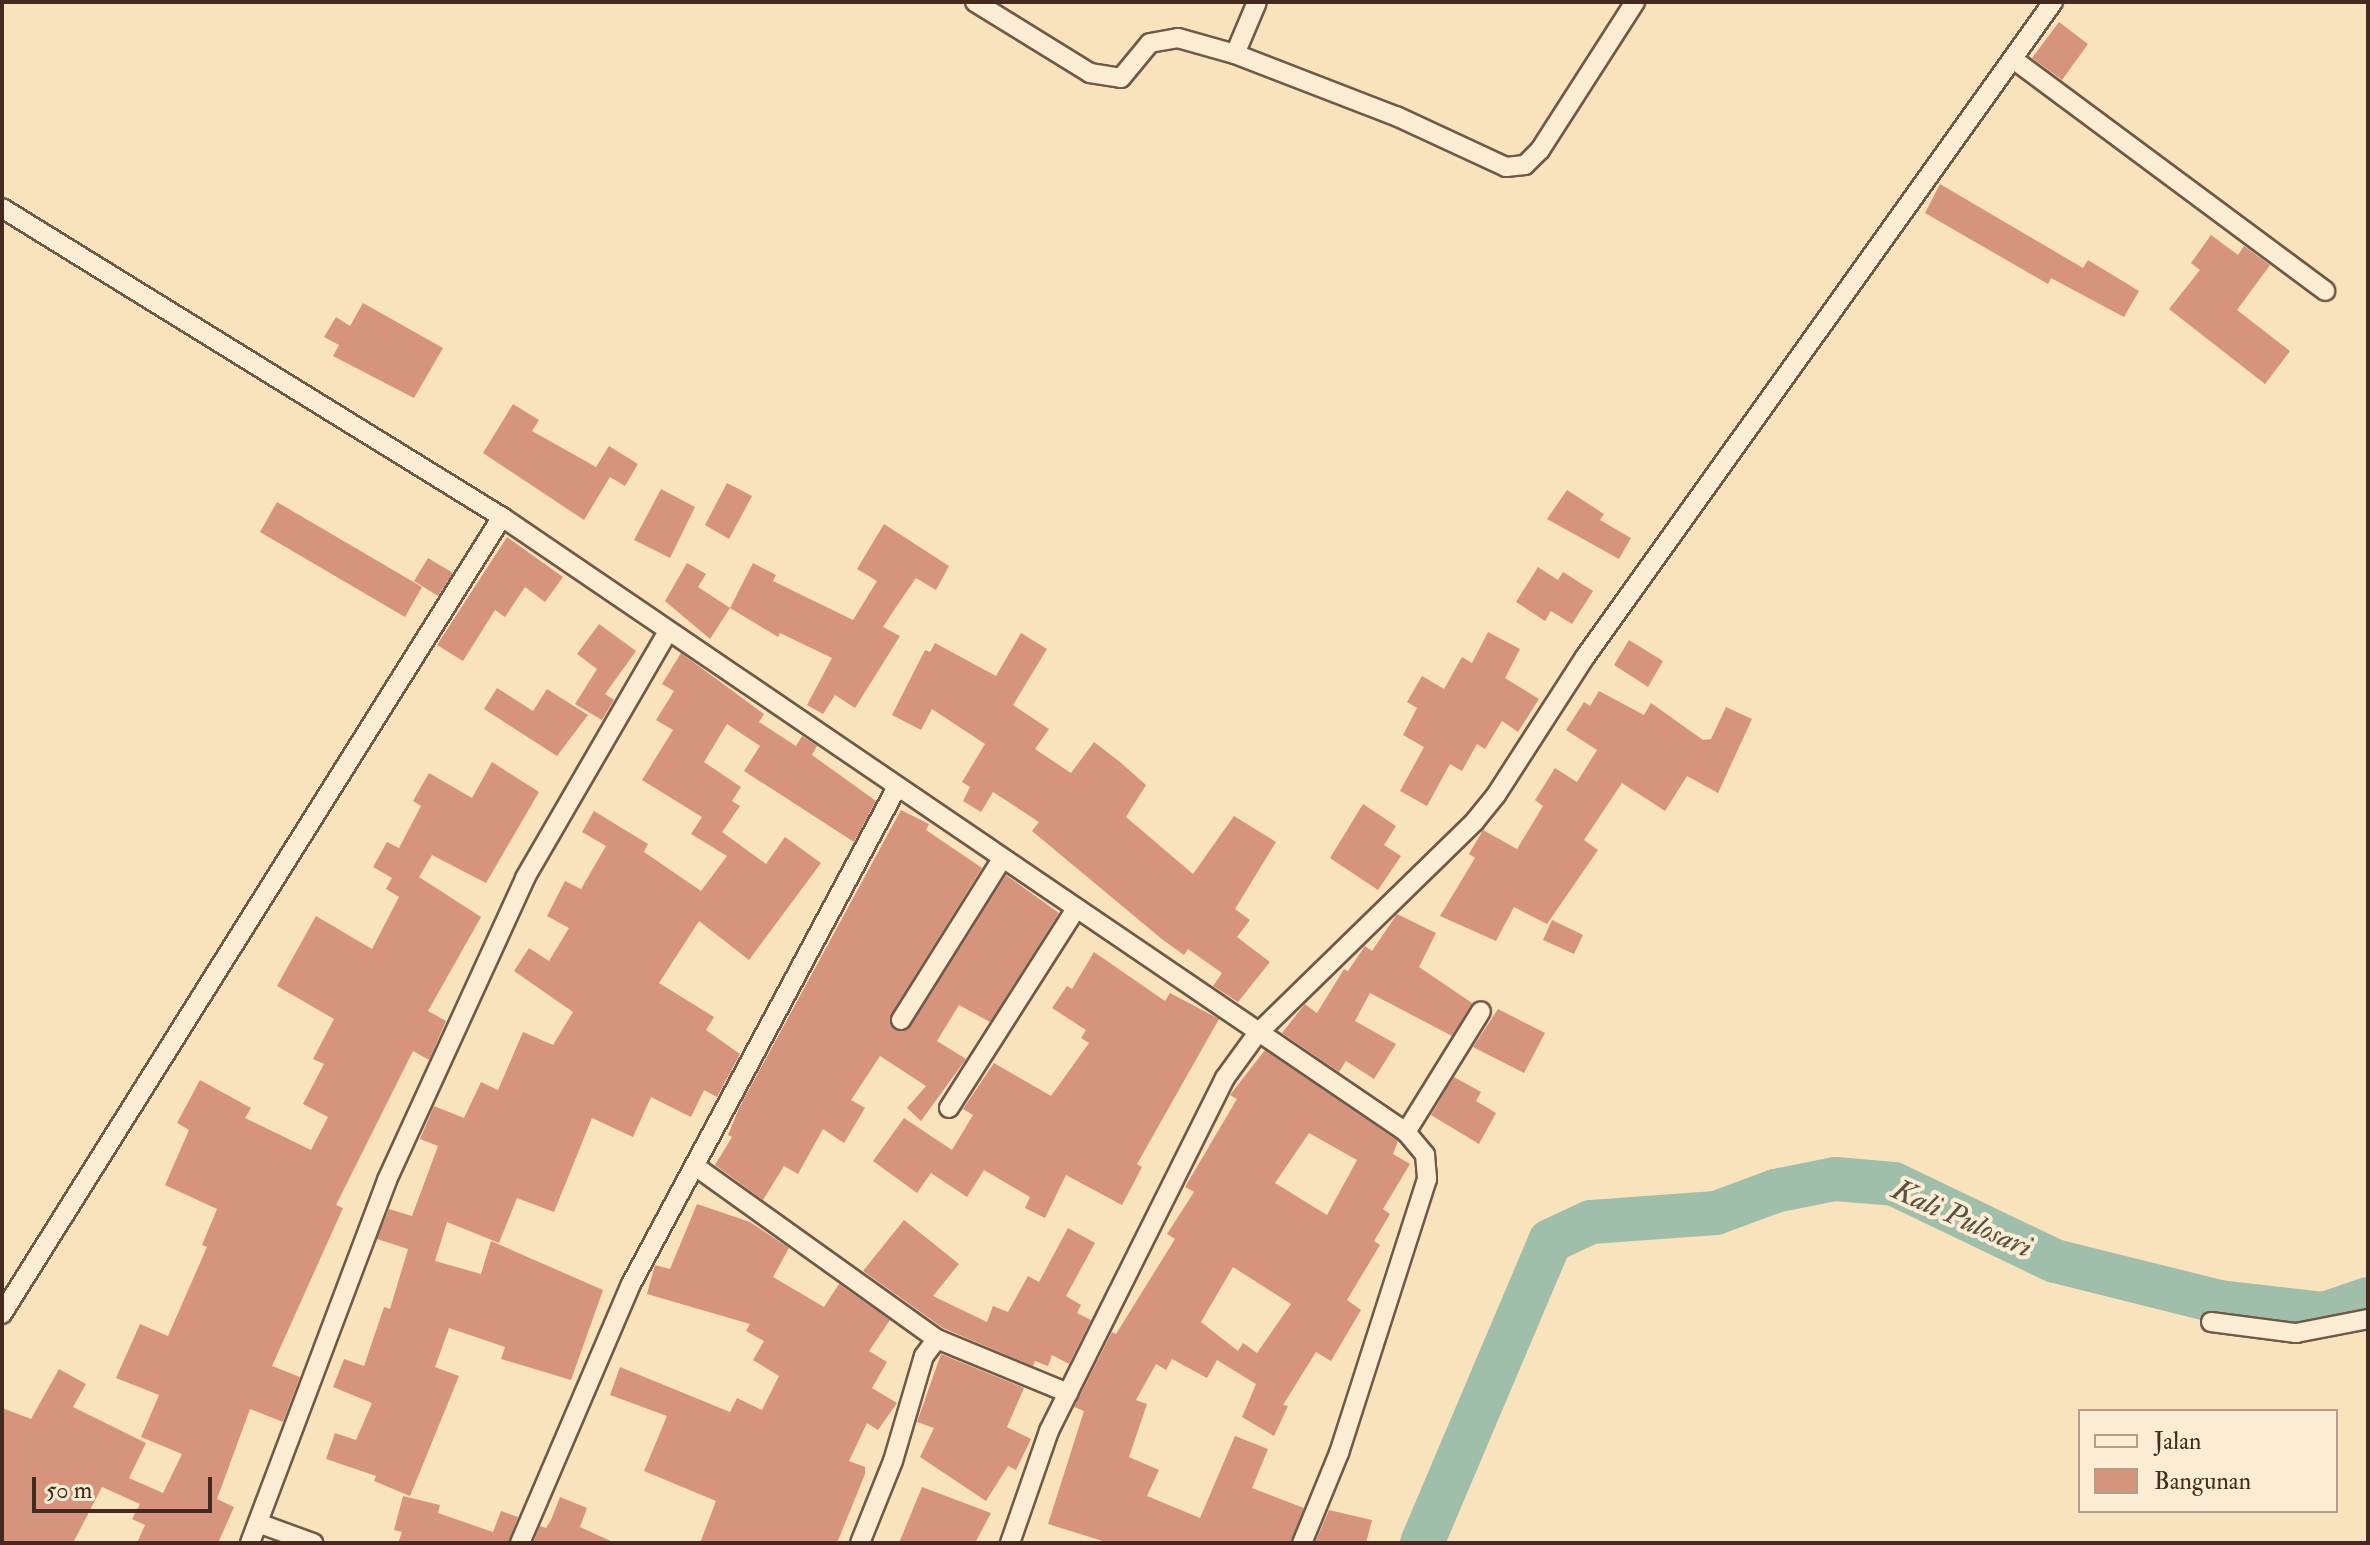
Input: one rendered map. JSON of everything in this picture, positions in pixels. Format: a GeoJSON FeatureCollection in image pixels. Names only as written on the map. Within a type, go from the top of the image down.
{"type":"FeatureCollection","features":[{"type":"Feature","properties":{"kind":"street"},"geometry":{"type":"LineString","coordinates":[[975,2],[1062,58],[1109,78],[1121,78],[1160,39],[1235,54],[1396,116],[1506,167],[1525,165],[1540,150],[1635,2]]}},
{"type":"Feature","properties":{"kind":"street"},"geometry":{"type":"LineString","coordinates":[[1235,54],[1257,2]]}},
{"type":"Feature","properties":{"kind":"street"},"geometry":{"type":"LineString","coordinates":[[1010,1543],[1068,1393],[1225,1078],[1257,1034],[1475,821],[1496,795],[1585,657],[2053,2]]}},
{"type":"Feature","properties":{"kind":"street"},"geometry":{"type":"LineString","coordinates":[[2013,59],[2325,291]]}},
{"type":"Feature","properties":{"kind":"street"},"geometry":{"type":"LineString","coordinates":[[2,208],[502,517],[1257,1034],[1406,1132],[1425,1155],[1427,1179],[1339,1453],[1302,1543]]}},
{"type":"Feature","properties":{"kind":"street"},"geometry":{"type":"LineString","coordinates":[[2,1314],[502,517]]}},
{"type":"Feature","properties":{"kind":"street"},"geometry":{"type":"LineString","coordinates":[[250,1543],[387,1180],[525,878],[668,631]]}},
{"type":"Feature","properties":{"kind":"street"},"geometry":{"type":"LineString","coordinates":[[520,1543],[630,1286],[897,787]]}},
{"type":"Feature","properties":{"kind":"street"},"geometry":{"type":"LineString","coordinates":[[901,1020],[1002,859]]}},
{"type":"Feature","properties":{"kind":"street"},"geometry":{"type":"LineString","coordinates":[[949,1108],[1075,910]]}},
{"type":"Feature","properties":{"kind":"street"},"geometry":{"type":"LineString","coordinates":[[1406,1132],[1481,1011]]}},
{"type":"Feature","properties":{"kind":"street"},"geometry":{"type":"LineString","coordinates":[[695,1166],[937,1339],[1068,1393]]}},
{"type":"Feature","properties":{"kind":"street"},"geometry":{"type":"LineString","coordinates":[[2211,1322],[2296,1333],[2368,1319]]}},
{"type":"Feature","properties":{"kind":"street"},"geometry":{"type":"LineString","coordinates":[[860,1543],[893,1461],[924,1356],[937,1339]]}},
{"type":"Feature","properties":{"kind":"street"},"geometry":{"type":"LineString","coordinates":[[258,1523],[313,1543]]}},
{"type":"Feature","properties":{"kind":"building"},"geometry":{"type":"Polygon","coordinates":[[[2059,22],[2088,44],[2062,80],[2032,58],[2059,22]]]}},
{"type":"Feature","properties":{"kind":"building"},"geometry":{"type":"Polygon","coordinates":[[[1940,184],[2083,268],[2088,260],[2139,291],[2124,317],[2051,278],[2048,284],[1925,213],[1940,184]]]}},
{"type":"Feature","properties":{"kind":"building"},"geometry":{"type":"Polygon","coordinates":[[[2211,235],[2238,255],[2244,246],[2270,265],[2237,310],[2290,351],[2265,384],[2169,309],[2200,270],[2191,263],[2211,235]]]}},
{"type":"Feature","properties":{"kind":"building"},"geometry":{"type":"Polygon","coordinates":[[[363,303],[443,348],[414,398],[333,356],[339,345],[324,337],[336,317],[350,326],[363,303]]]}},
{"type":"Feature","properties":{"kind":"building"},"geometry":{"type":"Polygon","coordinates":[[[513,404],[539,420],[532,431],[596,467],[609,446],[638,464],[625,486],[610,477],[584,520],[483,453],[513,404]]]}},
{"type":"Feature","properties":{"kind":"building"},"geometry":{"type":"Polygon","coordinates":[[[727,483],[752,496],[729,539],[705,525],[727,483]]]}},
{"type":"Feature","properties":{"kind":"building"},"geometry":{"type":"Polygon","coordinates":[[[661,489],[695,507],[670,558],[634,540],[661,489]]]}},
{"type":"Feature","properties":{"kind":"building"},"geometry":{"type":"Polygon","coordinates":[[[1567,490],[1604,514],[1600,520],[1631,538],[1619,559],[1547,519],[1567,490]]]}},
{"type":"Feature","properties":{"kind":"building"},"geometry":{"type":"Polygon","coordinates":[[[277,502],[422,587],[405,617],[260,532],[277,502]]]}},
{"type":"Feature","properties":{"kind":"building"},"geometry":{"type":"Polygon","coordinates":[[[884,524],[949,566],[936,590],[916,578],[896,607],[883,627],[900,636],[855,708],[835,695],[823,714],[807,705],[832,658],[780,633],[778,637],[730,608],[753,563],[776,575],[773,581],[853,620],[877,581],[857,569],[884,524]]]}},
{"type":"Feature","properties":{"kind":"building"},"geometry":{"type":"Polygon","coordinates":[[[507,537],[563,577],[545,602],[525,587],[505,617],[495,610],[463,661],[437,645],[507,537]]]}},
{"type":"Feature","properties":{"kind":"building"},"geometry":{"type":"Polygon","coordinates":[[[428,558],[453,573],[438,596],[414,581],[428,558]]]}},
{"type":"Feature","properties":{"kind":"building"},"geometry":{"type":"Polygon","coordinates":[[[687,563],[706,574],[698,587],[730,608],[710,639],[665,601],[687,563]]]}},
{"type":"Feature","properties":{"kind":"building"},"geometry":{"type":"Polygon","coordinates":[[[1538,567],[1558,580],[1563,572],[1593,591],[1572,624],[1551,611],[1545,621],[1516,602],[1538,567]]]}},
{"type":"Feature","properties":{"kind":"building"},"geometry":{"type":"Polygon","coordinates":[[[599,624],[636,651],[605,694],[614,700],[602,720],[575,704],[597,669],[577,654],[599,624]]]}},
{"type":"Feature","properties":{"kind":"building"},"geometry":{"type":"Polygon","coordinates":[[[1488,632],[1520,649],[1505,678],[1539,699],[1518,732],[1502,721],[1485,749],[1477,744],[1462,771],[1450,764],[1427,806],[1400,791],[1424,747],[1403,735],[1417,708],[1407,702],[1422,676],[1444,689],[1462,657],[1472,663],[1488,632]]]}},
{"type":"Feature","properties":{"kind":"building"},"geometry":{"type":"Polygon","coordinates":[[[1021,633],[1047,649],[1013,705],[1049,729],[1035,749],[1071,773],[1094,742],[1120,762],[1146,785],[1126,817],[1193,874],[1234,816],[1276,842],[1235,909],[1250,920],[1237,937],[1270,962],[1238,1002],[1213,986],[1222,973],[1188,949],[1184,955],[1163,940],[1032,831],[1039,822],[993,792],[981,812],[963,801],[970,787],[962,782],[985,744],[932,709],[921,730],[892,715],[925,650],[930,652],[935,643],[996,676],[1021,633]]]}},
{"type":"Feature","properties":{"kind":"building"},"geometry":{"type":"Polygon","coordinates":[[[1629,640],[1663,661],[1648,687],[1614,665],[1629,640]]]}},
{"type":"Feature","properties":{"kind":"building"},"geometry":{"type":"Polygon","coordinates":[[[681,653],[764,714],[759,722],[796,746],[802,736],[817,746],[812,755],[876,801],[854,842],[744,771],[760,746],[727,724],[704,762],[741,787],[732,801],[740,806],[722,832],[766,864],[785,837],[821,863],[749,960],[699,921],[659,983],[714,1017],[706,1030],[740,1054],[717,1097],[704,1090],[691,1117],[651,1097],[633,1137],[592,1118],[554,1212],[517,1198],[499,1243],[447,1222],[435,1261],[481,1274],[491,1241],[603,1290],[571,1380],[501,1359],[505,1347],[449,1328],[435,1367],[459,1376],[410,1496],[374,1481],[376,1476],[326,1459],[335,1433],[356,1440],[372,1403],[333,1387],[344,1359],[364,1366],[384,1307],[390,1309],[408,1249],[377,1239],[389,1209],[412,1216],[438,1146],[420,1139],[434,1106],[464,1118],[481,1082],[498,1090],[523,1032],[553,1045],[573,1012],[514,971],[529,948],[549,961],[569,928],[547,916],[565,881],[581,889],[606,846],[582,832],[594,811],[648,844],[644,852],[701,891],[727,856],[691,834],[702,817],[642,780],[673,730],[656,720],[674,691],[662,684],[681,653]]]}},
{"type":"Feature","properties":{"kind":"building"},"geometry":{"type":"Polygon","coordinates":[[[497,688],[533,711],[547,689],[588,715],[557,756],[484,709],[497,688]]]}},
{"type":"Feature","properties":{"kind":"building"},"geometry":{"type":"Polygon","coordinates":[[[1599,691],[1644,715],[1651,703],[1703,740],[1711,739],[1726,707],[1752,719],[1718,793],[1687,776],[1665,811],[1622,783],[1584,840],[1598,850],[1547,924],[1514,907],[1496,941],[1440,916],[1475,858],[1469,854],[1483,830],[1517,849],[1543,806],[1535,800],[1555,768],[1577,782],[1597,750],[1566,730],[1584,702],[1590,706],[1599,691]]]}},
{"type":"Feature","properties":{"kind":"building"},"geometry":{"type":"Polygon","coordinates":[[[492,762],[539,792],[486,883],[432,855],[419,877],[481,917],[428,1011],[446,1021],[429,1060],[413,1051],[336,1205],[343,1208],[272,1366],[300,1377],[283,1422],[250,1409],[217,1499],[234,1507],[218,1543],[137,1543],[145,1525],[132,1519],[140,1504],[102,1487],[73,1543],[2,1543],[2,1408],[31,1419],[59,1369],[86,1384],[73,1407],[146,1443],[129,1478],[163,1493],[182,1454],[141,1437],[159,1395],[116,1378],[140,1324],[168,1336],[207,1247],[202,1245],[217,1209],[165,1185],[189,1130],[177,1123],[200,1080],[251,1108],[245,1118],[311,1150],[328,1117],[303,1104],[324,1064],[313,1059],[334,1019],[277,986],[316,916],[372,949],[399,897],[386,889],[392,878],[373,867],[387,842],[399,848],[421,806],[413,801],[429,773],[472,798],[492,762]]]}},
{"type":"Feature","properties":{"kind":"building"},"geometry":{"type":"Polygon","coordinates":[[[1363,804],[1396,826],[1384,845],[1401,856],[1378,890],[1330,858],[1363,804]]]}},
{"type":"Feature","properties":{"kind":"building"},"geometry":{"type":"Polygon","coordinates":[[[901,810],[929,824],[926,830],[982,868],[891,1014],[894,1030],[911,1026],[1006,875],[1059,913],[990,1022],[959,1005],[937,1041],[966,1059],[921,1121],[907,1108],[926,1086],[880,1056],[851,1100],[865,1108],[844,1143],[823,1129],[798,1174],[784,1166],[763,1200],[715,1165],[732,1137],[728,1135],[739,1108],[901,810]]]}},
{"type":"Feature","properties":{"kind":"building"},"geometry":{"type":"Polygon","coordinates":[[[1397,914],[1436,933],[1419,967],[1472,1003],[1452,1036],[1370,993],[1355,1021],[1396,1044],[1374,1079],[1346,1061],[1339,1072],[1282,1033],[1305,1004],[1317,1013],[1344,969],[1348,971],[1365,946],[1372,951],[1397,914]]]}},
{"type":"Feature","properties":{"kind":"building"},"geometry":{"type":"Polygon","coordinates":[[[1552,920],[1583,935],[1574,954],[1543,940],[1552,920]]]}},
{"type":"Feature","properties":{"kind":"building"},"geometry":{"type":"Polygon","coordinates":[[[1094,952],[1165,1001],[1170,993],[1219,1019],[1137,1164],[1142,1167],[1122,1205],[1066,1175],[1045,1218],[1025,1208],[1030,1197],[984,1170],[967,1197],[931,1173],[917,1193],[873,1161],[904,1118],[952,1150],[973,1115],[963,1109],[994,1063],[1051,1096],[1089,1043],[1081,1038],[1086,1030],[1052,1008],[1067,986],[1072,989],[1094,952]]]}},
{"type":"Feature","properties":{"kind":"building"},"geometry":{"type":"Polygon","coordinates":[[[1498,1009],[1545,1033],[1524,1073],[1473,1047],[1498,1009]]]}},
{"type":"Feature","properties":{"kind":"building"},"geometry":{"type":"Polygon","coordinates":[[[1265,1050],[1398,1141],[1393,1154],[1410,1164],[1383,1209],[1390,1214],[1374,1241],[1380,1245],[1347,1300],[1361,1310],[1331,1361],[1316,1352],[1283,1405],[1288,1406],[1274,1436],[1242,1417],[1256,1384],[1217,1360],[1207,1378],[1172,1359],[1166,1370],[1156,1364],[1136,1400],[1147,1404],[1129,1457],[1159,1470],[1147,1496],[1200,1518],[1235,1436],[1268,1449],[1252,1488],[1304,1508],[1290,1543],[1109,1543],[1048,1524],[1084,1411],[1074,1407],[1112,1332],[1116,1334],[1175,1239],[1167,1234],[1194,1192],[1185,1187],[1237,1099],[1230,1095],[1265,1050]],[[1309,1133],[1275,1183],[1327,1215],[1357,1160],[1309,1133]],[[1233,1267],[1201,1322],[1238,1351],[1243,1343],[1257,1353],[1291,1304],[1233,1267]]]}},
{"type":"Feature","properties":{"kind":"building"},"geometry":{"type":"Polygon","coordinates":[[[1454,1077],[1481,1092],[1476,1101],[1496,1113],[1479,1144],[1431,1115],[1454,1077]]]}},
{"type":"Feature","properties":{"kind":"building"},"geometry":{"type":"Polygon","coordinates":[[[697,1204],[750,1222],[789,1248],[773,1277],[824,1307],[839,1284],[890,1320],[869,1351],[887,1362],[872,1388],[897,1403],[878,1430],[867,1423],[849,1461],[865,1467],[865,1474],[837,1543],[700,1543],[716,1501],[644,1471],[667,1416],[610,1395],[620,1367],[730,1412],[737,1398],[762,1410],[779,1376],[753,1360],[764,1341],[746,1331],[750,1324],[647,1294],[655,1265],[670,1269],[697,1204]]]}},
{"type":"Feature","properties":{"kind":"building"},"geometry":{"type":"Polygon","coordinates":[[[904,1220],[959,1264],[933,1296],[987,1322],[993,1306],[1008,1312],[1028,1276],[1039,1282],[1068,1228],[1095,1243],[1066,1296],[1081,1305],[1077,1313],[1091,1320],[1069,1364],[1052,1355],[1048,1366],[1035,1361],[1033,1366],[943,1328],[863,1271],[904,1220]]]}},
{"type":"Feature","properties":{"kind":"building"},"geometry":{"type":"Polygon","coordinates":[[[941,1354],[1024,1388],[1007,1427],[1031,1439],[1016,1470],[1008,1466],[986,1501],[920,1457],[934,1428],[917,1422],[941,1354]]]}},
{"type":"Feature","properties":{"kind":"building"},"geometry":{"type":"Polygon","coordinates":[[[922,1487],[991,1513],[975,1543],[899,1543],[922,1487]]]}},
{"type":"Feature","properties":{"kind":"building"},"geometry":{"type":"Polygon","coordinates":[[[403,1496],[440,1505],[438,1513],[493,1532],[501,1511],[518,1517],[508,1543],[398,1543],[402,1532],[394,1530],[403,1496]]]}},
{"type":"Feature","properties":{"kind":"building"},"geometry":{"type":"Polygon","coordinates":[[[560,1497],[587,1508],[580,1527],[615,1543],[533,1543],[540,1526],[546,1528],[551,1520],[560,1497]]]}},
{"type":"Feature","properties":{"kind":"building"},"geometry":{"type":"Polygon","coordinates":[[[1329,1510],[1372,1520],[1366,1543],[1315,1543],[1329,1510]]]}},
{"type":"Feature","properties":{"kind":"waterway","name":"Kali Pulosari"},"geometry":{"type":"LineString","coordinates":[[1422,1543],[1550,1241],[1591,1222],[1716,1213],[1775,1191],[1835,1179],[1894,1184],[2055,1261],[2219,1302],[2324,1314],[2368,1299]]}}]}
